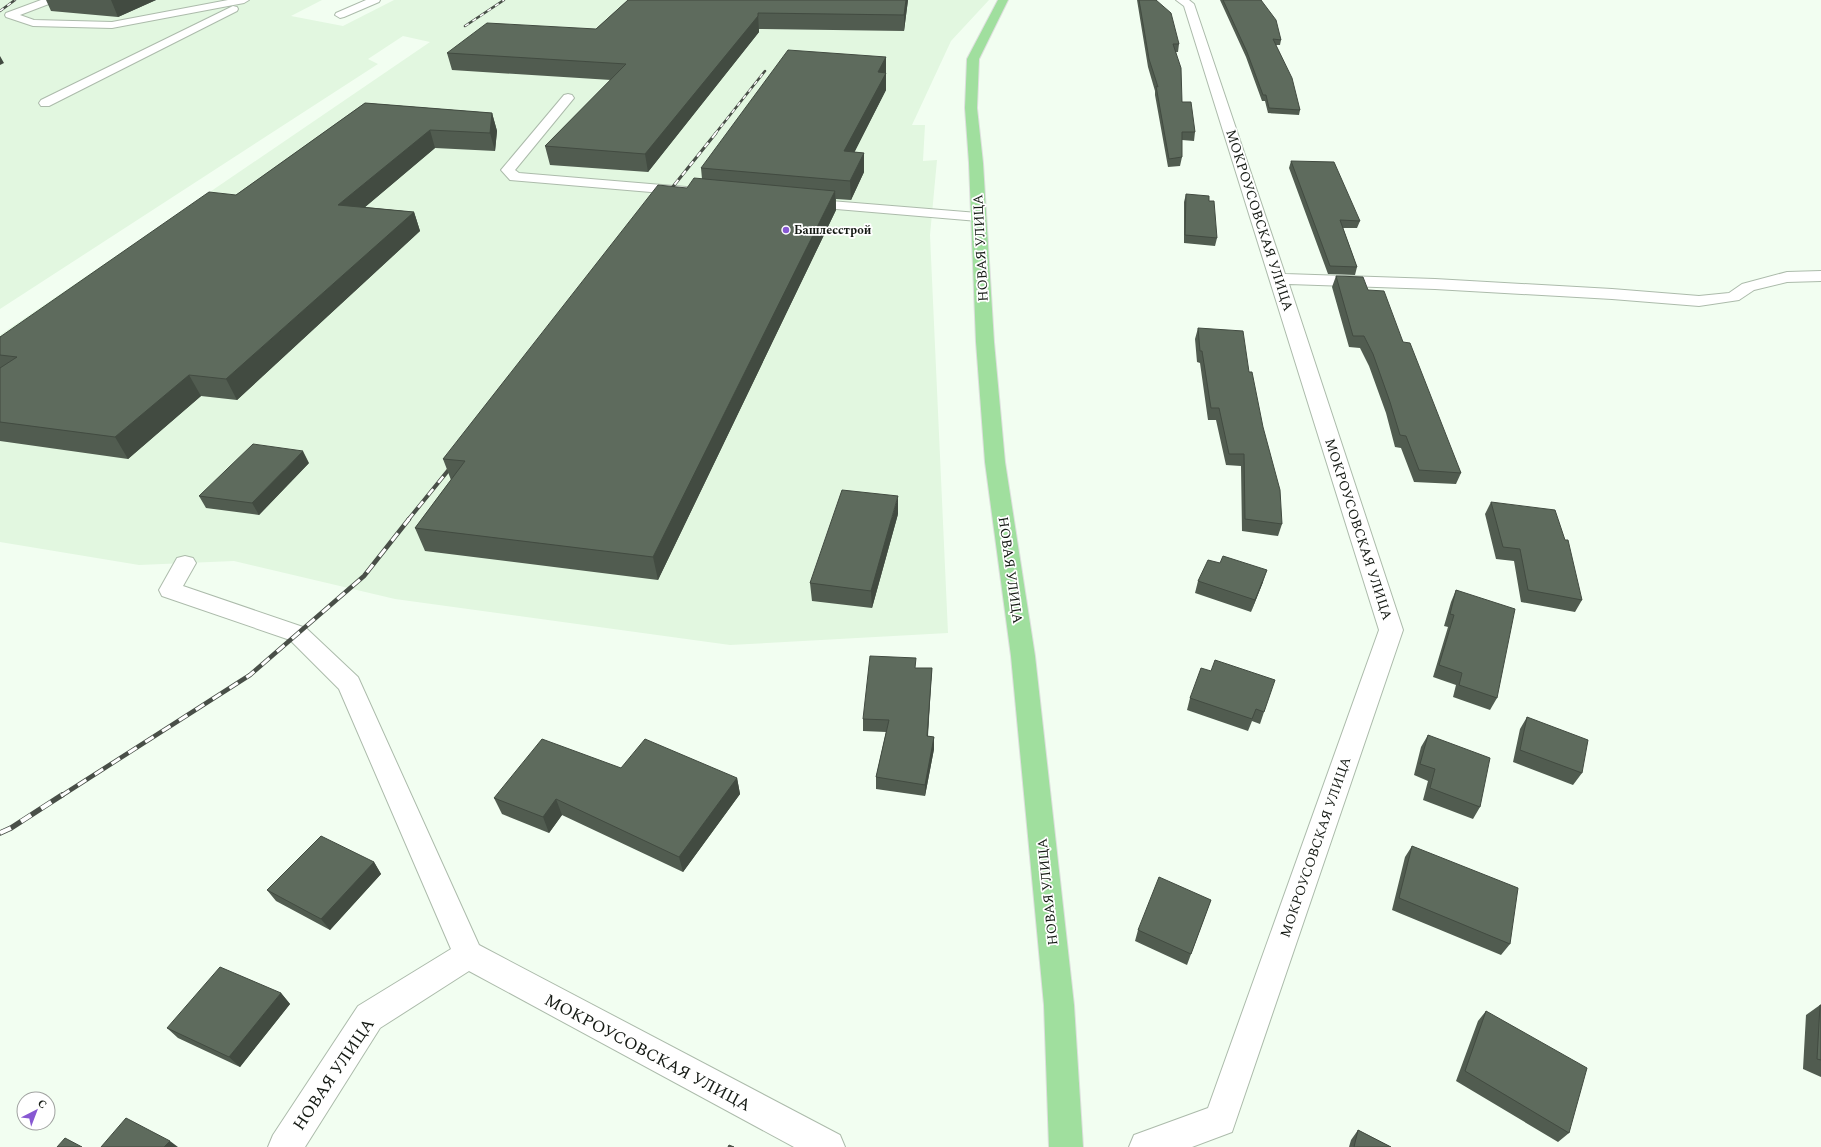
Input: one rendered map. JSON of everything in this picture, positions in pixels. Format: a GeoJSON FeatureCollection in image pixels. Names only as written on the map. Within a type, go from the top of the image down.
{"type":"FeatureCollection","features":[{"type":"Feature","properties":{"kind":"main road","name":"НОВАЯ УЛИЦА"},"geometry":{"type":"LineString","coordinates":[[1003,0],[973,59],[971,108],[985,342],[995,462],[1023,656],[1059,1005],[1066,1147]]}},
{"type":"Feature","properties":{"kind":"street"},"geometry":{"type":"LineString","coordinates":[[50,0],[10,15],[32,23],[112,25],[244,0]]}},
{"type":"Feature","properties":{"kind":"street"},"geometry":{"type":"LineString","coordinates":[[45,103],[252,0]]}},
{"type":"Feature","properties":{"kind":"street"},"geometry":{"type":"LineString","coordinates":[[340,15],[375,0]]}},
{"type":"Feature","properties":{"kind":"street","name":"МОКРОУСОВСКАЯ УЛИЦА"},"geometry":{"type":"LineString","coordinates":[[1146,1147],[1220,1120],[1391,630],[1279,279],[1189,4],[1181,0]]}},
{"type":"Feature","properties":{"kind":"street"},"geometry":{"type":"LineString","coordinates":[[568,98],[508,170],[515,177],[702,193]]}},
{"type":"Feature","properties":{"kind":"street"},"geometry":{"type":"LineString","coordinates":[[796,202],[978,217]]}},
{"type":"Feature","properties":{"kind":"street"},"geometry":{"type":"LineString","coordinates":[[1279,279],[1435,284],[1612,294],[1699,301],[1733,297],[1748,287],[1787,277],[1821,276]]}},
{"type":"Feature","properties":{"kind":"street"},"geometry":{"type":"LineString","coordinates":[[186,563],[170,590],[298,634],[349,684],[468,955]]}},
{"type":"Feature","properties":{"kind":"street","name":"МОКРОУСОВСКАЯ УЛИЦА"},"geometry":{"type":"LineString","coordinates":[[468,955],[825,1147],[828,1147]]}},
{"type":"Feature","properties":{"kind":"street","name":"НОВАЯ УЛИЦА"},"geometry":{"type":"LineString","coordinates":[[285,1147],[369,1017],[468,955]]}},
{"type":"Feature","properties":{"kind":"shaded area"},"geometry":{"type":"Polygon","coordinates":[[[0,0],[322,0],[291,16],[343,26],[394,0],[989,0],[951,41],[912,125],[925,125],[923,161],[937,160],[930,235],[948,633],[730,645],[395,599],[234,561],[139,565],[0,542],[0,335],[430,42],[403,36],[368,59],[378,64],[0,309],[0,0]]]}},
{"type":"Feature","properties":{"kind":"building"},"geometry":{"type":"Polygon","coordinates":[[[628,0],[906,0],[904,15],[758,13],[758,16],[645,154],[545,146],[626,64],[447,53],[487,23],[596,29],[628,0]]]}},
{"type":"Feature","properties":{"kind":"building"},"geometry":{"type":"Polygon","coordinates":[[[1139,0],[1156,0],[1171,13],[1179,44],[1173,44],[1181,68],[1182,102],[1191,102],[1195,132],[1182,132],[1182,157],[1169,159],[1156,86],[1158,87],[1149,59],[1139,0]]]}},
{"type":"Feature","properties":{"kind":"building"},"geometry":{"type":"Polygon","coordinates":[[[1223,0],[1261,0],[1276,20],[1281,40],[1273,39],[1292,78],[1300,110],[1269,108],[1266,95],[1263,95],[1247,52],[1223,0]]]}},
{"type":"Feature","properties":{"kind":"building"},"geometry":{"type":"Polygon","coordinates":[[[788,50],[886,57],[878,72],[886,73],[844,151],[864,153],[850,181],[701,168],[788,50]]]}},
{"type":"Feature","properties":{"kind":"building"},"geometry":{"type":"Polygon","coordinates":[[[365,103],[492,113],[490,133],[430,130],[338,205],[414,212],[226,379],[189,375],[115,437],[0,422],[0,368],[17,357],[0,355],[0,337],[209,192],[236,195],[365,103]]]}},
{"type":"Feature","properties":{"kind":"building"},"geometry":{"type":"Polygon","coordinates":[[[1291,161],[1334,162],[1360,221],[1340,220],[1357,267],[1330,266],[1291,161]]]}},
{"type":"Feature","properties":{"kind":"building"},"geometry":{"type":"Polygon","coordinates":[[[694,178],[835,191],[653,557],[415,528],[465,461],[443,459],[658,185],[687,188],[694,178]]]}},
{"type":"Feature","properties":{"kind":"building"},"geometry":{"type":"Polygon","coordinates":[[[1186,194],[1209,196],[1209,201],[1214,201],[1217,238],[1185,235],[1186,194]]]}},
{"type":"Feature","properties":{"kind":"building"},"geometry":{"type":"Polygon","coordinates":[[[1336,276],[1363,277],[1368,290],[1384,291],[1403,342],[1410,343],[1461,473],[1419,470],[1406,436],[1400,435],[1373,354],[1364,336],[1353,336],[1336,276]]]}},
{"type":"Feature","properties":{"kind":"building"},"geometry":{"type":"Polygon","coordinates":[[[1198,328],[1243,331],[1249,372],[1252,372],[1263,427],[1280,490],[1282,524],[1245,519],[1244,454],[1229,454],[1219,408],[1211,408],[1202,351],[1200,351],[1198,328]]]}},
{"type":"Feature","properties":{"kind":"building"},"geometry":{"type":"Polygon","coordinates":[[[253,444],[303,451],[252,503],[199,496],[253,444]]]}},
{"type":"Feature","properties":{"kind":"building"},"geometry":{"type":"Polygon","coordinates":[[[842,490],[898,496],[871,591],[810,583],[842,490]]]}},
{"type":"Feature","properties":{"kind":"building"},"geometry":{"type":"Polygon","coordinates":[[[1491,502],[1555,510],[1565,540],[1568,540],[1582,600],[1528,590],[1520,549],[1503,547],[1491,502]]]}},
{"type":"Feature","properties":{"kind":"building"},"geometry":{"type":"Polygon","coordinates":[[[1223,556],[1267,570],[1255,600],[1198,581],[1208,560],[1220,563],[1223,556]]]}},
{"type":"Feature","properties":{"kind":"building"},"geometry":{"type":"Polygon","coordinates":[[[1456,590],[1515,609],[1497,698],[1459,685],[1462,673],[1439,665],[1454,615],[1450,614],[1456,590]]]}},
{"type":"Feature","properties":{"kind":"building"},"geometry":{"type":"Polygon","coordinates":[[[870,656],[916,658],[915,668],[932,668],[927,736],[934,737],[925,785],[876,777],[889,720],[863,719],[870,656]]]}},
{"type":"Feature","properties":{"kind":"building"},"geometry":{"type":"Polygon","coordinates":[[[1215,660],[1275,680],[1264,712],[1256,709],[1252,719],[1190,698],[1201,668],[1211,671],[1215,660]]]}},
{"type":"Feature","properties":{"kind":"building"},"geometry":{"type":"Polygon","coordinates":[[[1527,717],[1588,740],[1582,773],[1520,750],[1527,717]]]}},
{"type":"Feature","properties":{"kind":"building"},"geometry":{"type":"Polygon","coordinates":[[[1428,735],[1490,758],[1480,807],[1430,788],[1435,769],[1420,764],[1428,735]]]}},
{"type":"Feature","properties":{"kind":"building"},"geometry":{"type":"Polygon","coordinates":[[[542,739],[621,768],[645,739],[737,778],[679,857],[556,799],[543,817],[494,798],[542,739]]]}},
{"type":"Feature","properties":{"kind":"building"},"geometry":{"type":"Polygon","coordinates":[[[321,836],[374,862],[321,919],[267,890],[321,836]]]}},
{"type":"Feature","properties":{"kind":"building"},"geometry":{"type":"Polygon","coordinates":[[[1412,846],[1518,888],[1510,944],[1399,898],[1412,846]]]}},
{"type":"Feature","properties":{"kind":"building"},"geometry":{"type":"Polygon","coordinates":[[[1159,877],[1211,900],[1191,954],[1138,930],[1159,877]]]}},
{"type":"Feature","properties":{"kind":"building"},"geometry":{"type":"Polygon","coordinates":[[[220,967],[281,993],[229,1057],[167,1028],[220,967]]]}},
{"type":"Feature","properties":{"kind":"building"},"geometry":{"type":"Polygon","coordinates":[[[1821,1005],[1821,1060],[1817,1059],[1821,1005]]]}},
{"type":"Feature","properties":{"kind":"building"},"geometry":{"type":"Polygon","coordinates":[[[1486,1011],[1587,1068],[1569,1133],[1465,1071],[1486,1011]]]}},
{"type":"Feature","properties":{"kind":"building"},"geometry":{"type":"Polygon","coordinates":[[[126,1118],[170,1141],[164,1147],[101,1147],[126,1118]]]}},
{"type":"Feature","properties":{"kind":"building"},"geometry":{"type":"Polygon","coordinates":[[[1358,1130],[1391,1147],[1354,1147],[1358,1130]]]}},
{"type":"Feature","properties":{"kind":"building"},"geometry":{"type":"Polygon","coordinates":[[[65,1138],[82,1147],[57,1147],[65,1138]]]}},
{"type":"Feature","properties":{"kind":"railway"},"geometry":{"type":"LineString","coordinates":[[0,11],[15,0]]}},
{"type":"Feature","properties":{"kind":"railway"},"geometry":{"type":"LineString","coordinates":[[465,26],[504,0]]}},
{"type":"Feature","properties":{"kind":"railway"},"geometry":{"type":"LineString","coordinates":[[715,134],[765,71]]}},
{"type":"Feature","properties":{"kind":"railway"},"geometry":{"type":"LineString","coordinates":[[667,194],[716,133]]}},
{"type":"Feature","properties":{"kind":"railway"},"geometry":{"type":"LineString","coordinates":[[408,520],[455,462]]}},
{"type":"Feature","properties":{"kind":"railway"},"geometry":{"type":"LineString","coordinates":[[61,796],[250,675],[364,576],[409,519]]}},
{"type":"Feature","properties":{"kind":"railway"},"geometry":{"type":"LineString","coordinates":[[0,833],[11,828],[62,795]]}},
{"type":"Feature","properties":{"kind":"place","name":"Башлесстрой"},"geometry":{"type":"Point","coordinates":[786,230]}}]}
